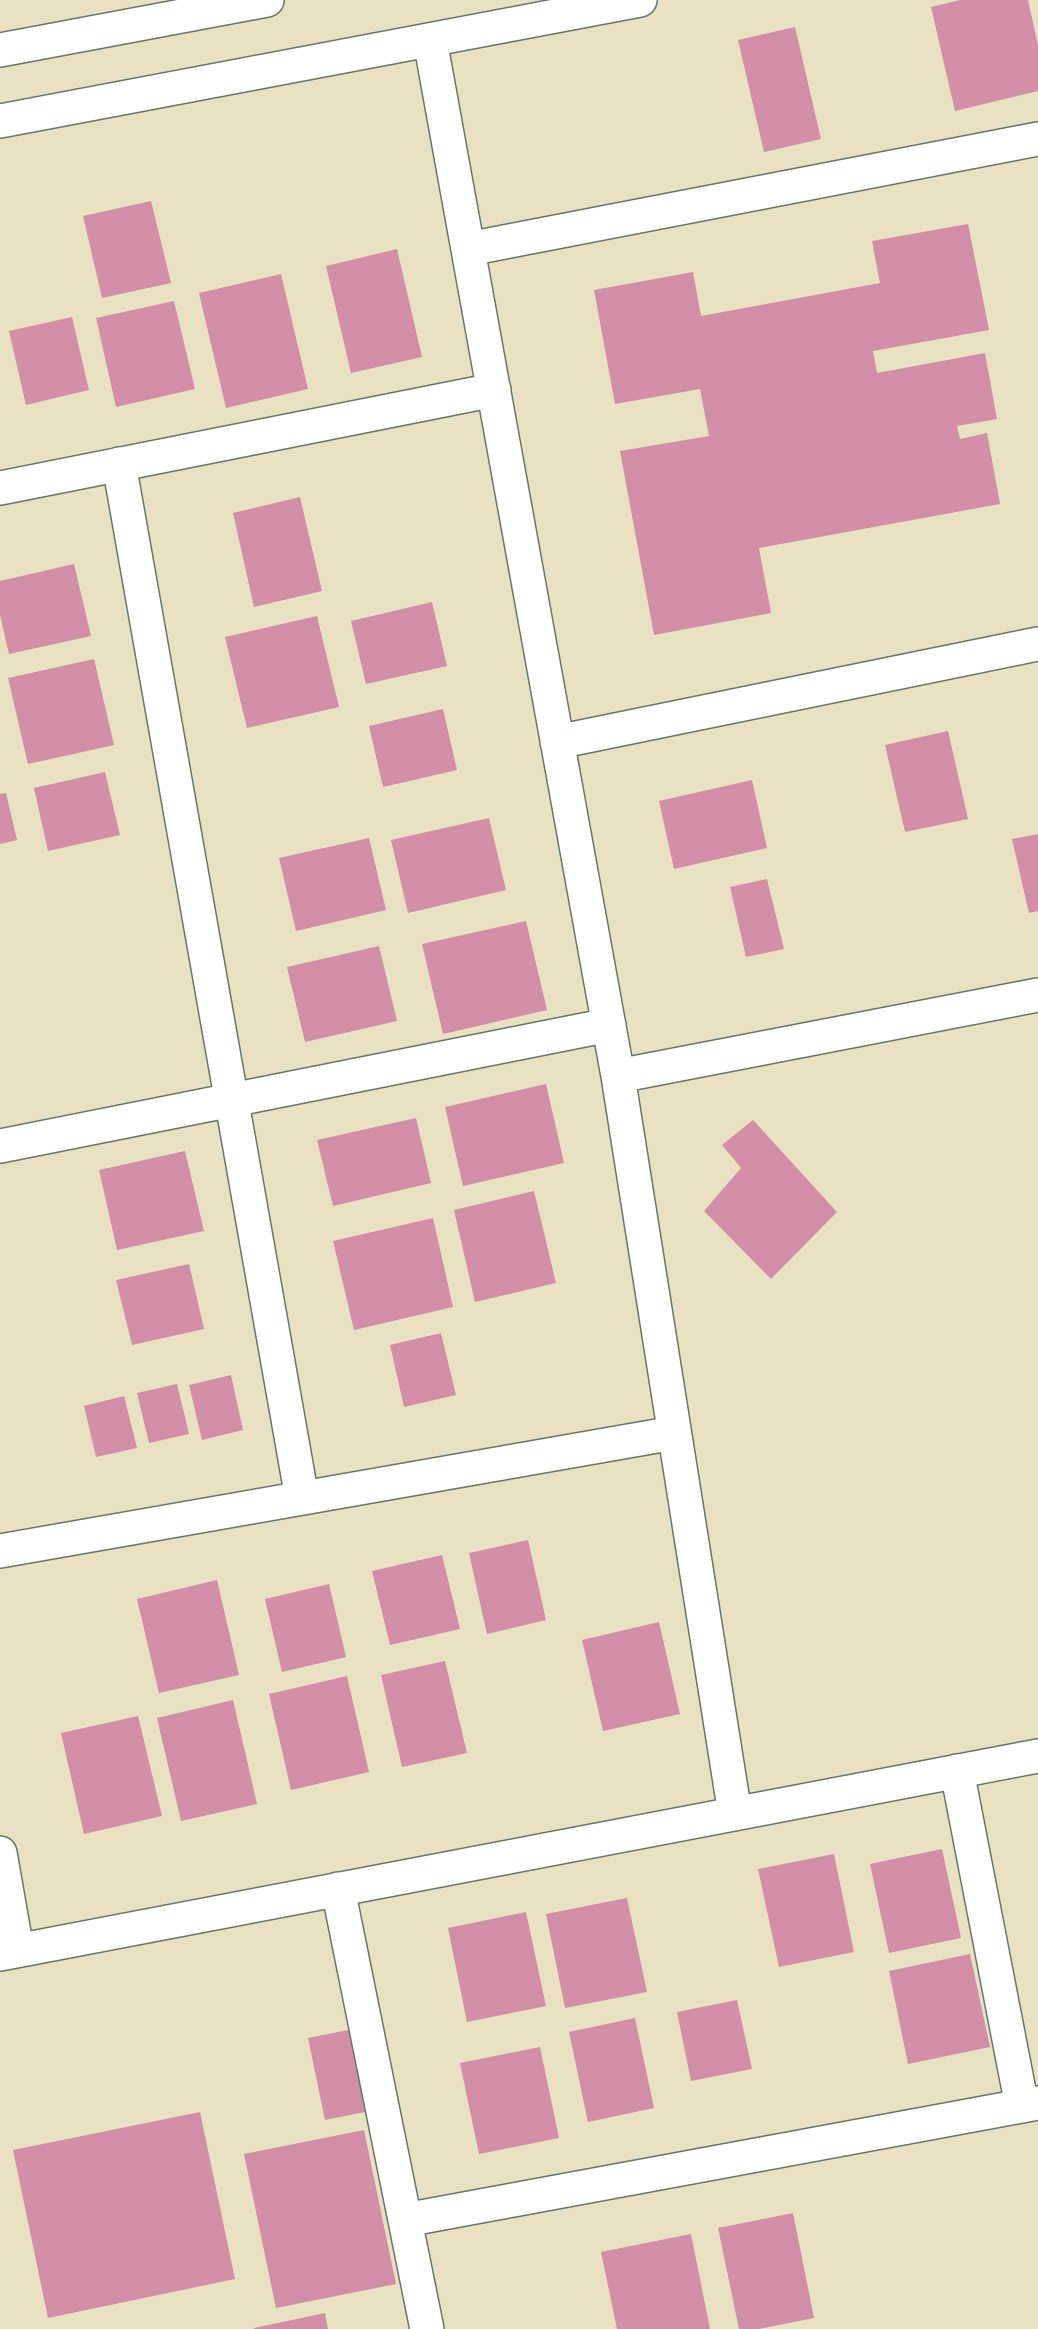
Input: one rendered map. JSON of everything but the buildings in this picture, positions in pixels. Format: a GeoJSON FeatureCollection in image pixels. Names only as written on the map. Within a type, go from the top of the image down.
{"type":"FeatureCollection","features":[{"type":"Feature","properties":{"kind":"street"},"geometry":{"type":"LineString","coordinates":[[0,50],[194,7],[267,0]]}},
{"type":"Feature","properties":{"kind":"street"},"geometry":{"type":"LineString","coordinates":[[0,121],[640,0]]}},
{"type":"Feature","properties":{"kind":"street"},"geometry":{"type":"LineString","coordinates":[[430,40],[618,1076],[735,1814]]}},
{"type":"Feature","properties":{"kind":"street"},"geometry":{"type":"LineString","coordinates":[[468,249],[1038,139]]}},
{"type":"Feature","properties":{"kind":"street"},"geometry":{"type":"LineString","coordinates":[[0,488],[494,390]]}},
{"type":"Feature","properties":{"kind":"street"},"geometry":{"type":"LineString","coordinates":[[119,464],[302,1498]]}},
{"type":"Feature","properties":{"kind":"street"},"geometry":{"type":"LineString","coordinates":[[557,742],[1038,644]]}},
{"type":"Feature","properties":{"kind":"street"},"geometry":{"type":"LineString","coordinates":[[618,1076],[1038,995]]}},
{"type":"Feature","properties":{"kind":"street"},"geometry":{"type":"LineString","coordinates":[[0,1146],[609,1025]]}},
{"type":"Feature","properties":{"kind":"street"},"geometry":{"type":"LineString","coordinates":[[0,1551],[674,1433]]}},
{"type":"Feature","properties":{"kind":"street"},"geometry":{"type":"LineString","coordinates":[[0,1853],[9,1952],[1038,1756]]}},
{"type":"Feature","properties":{"kind":"street"},"geometry":{"type":"LineString","coordinates":[[405,2220],[1030,2105],[957,1771]]}},
{"type":"Feature","properties":{"kind":"street"},"geometry":{"type":"LineString","coordinates":[[338,1889],[427,2329]]}}]}
